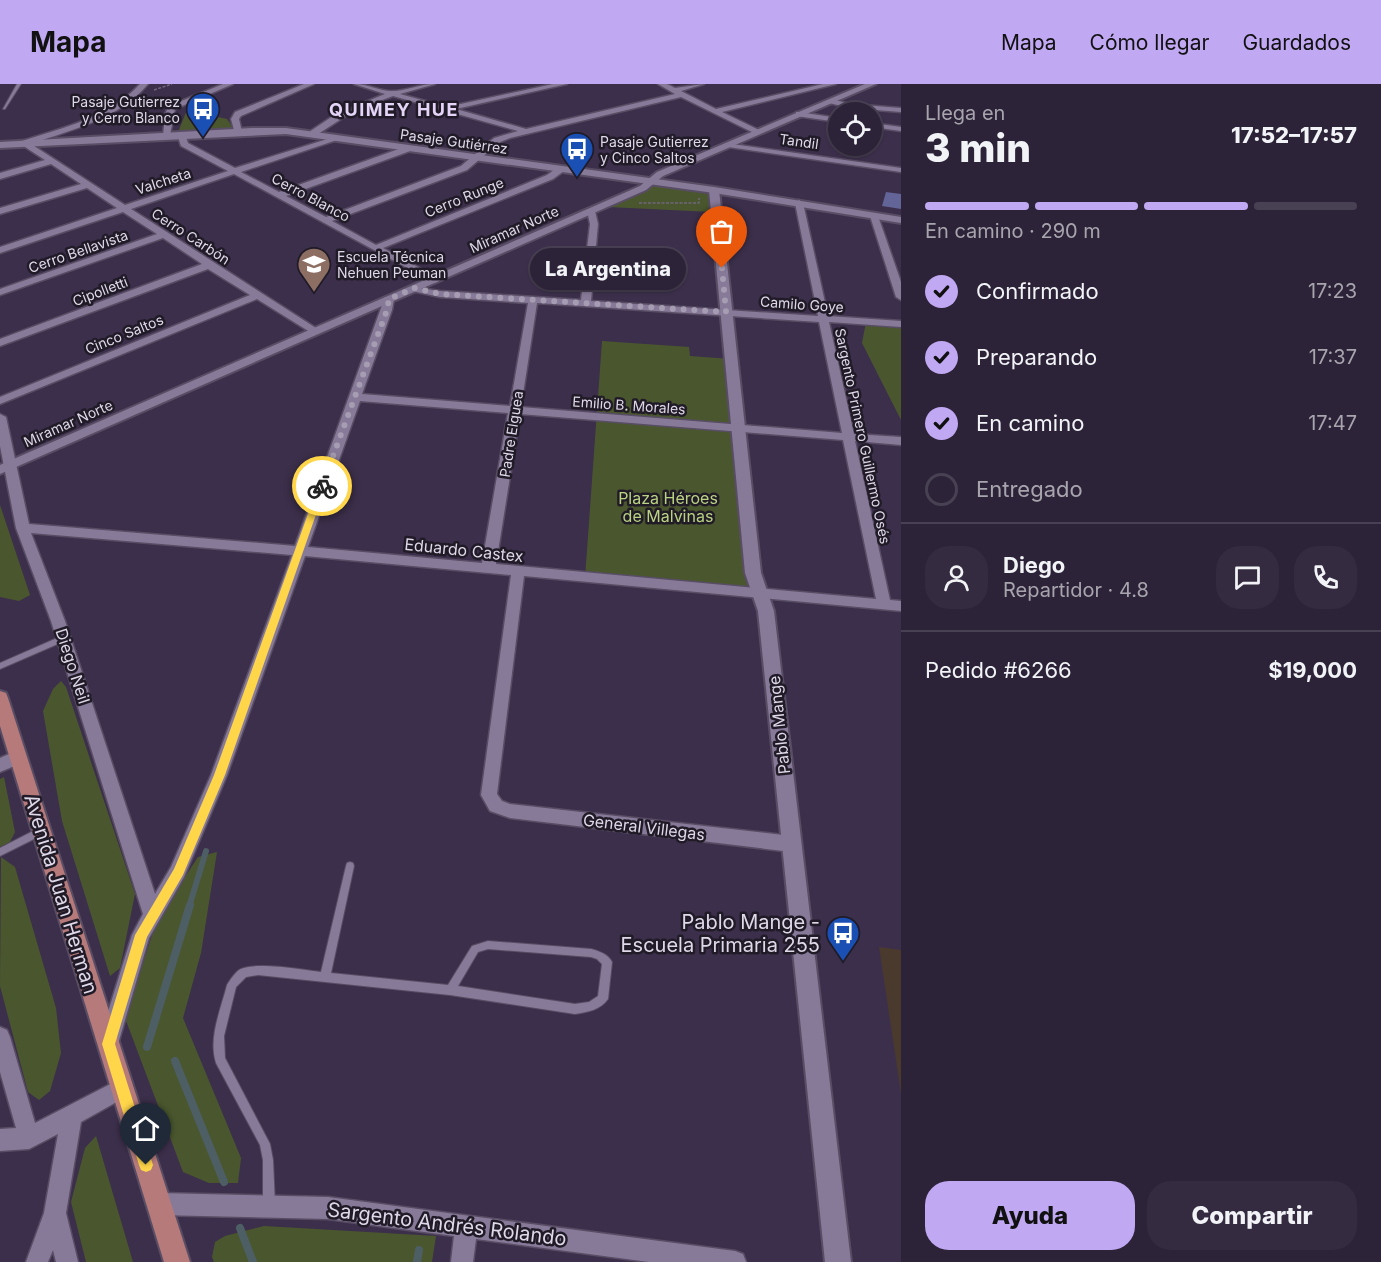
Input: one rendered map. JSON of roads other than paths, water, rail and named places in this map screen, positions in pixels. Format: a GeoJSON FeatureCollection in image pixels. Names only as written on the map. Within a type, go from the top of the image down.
{"type":"FeatureCollection","features":[{"type":"Feature","properties":{"kind":"main road","name":"Avenida Juan Herman"},"geometry":{"type":"LineString","coordinates":[[0,698],[9,761],[41,831],[177,1262]]}},
{"type":"Feature","properties":{"kind":"street"},"geometry":{"type":"LineString","coordinates":[[25,144],[112,112],[135,97],[144,84]]}},
{"type":"Feature","properties":{"kind":"street"},"geometry":{"type":"LineString","coordinates":[[166,135],[172,108],[229,84]]}},
{"type":"Feature","properties":{"kind":"street"},"geometry":{"type":"LineString","coordinates":[[238,132],[235,119],[238,114],[310,84]]}},
{"type":"Feature","properties":{"kind":"street"},"geometry":{"type":"LineString","coordinates":[[358,84],[523,130]]}},
{"type":"Feature","properties":{"kind":"street"},"geometry":{"type":"LineString","coordinates":[[312,134],[339,116],[391,92],[431,84]]}},
{"type":"Feature","properties":{"kind":"street"},"geometry":{"type":"LineString","coordinates":[[447,108],[563,84]]}},
{"type":"Feature","properties":{"kind":"street"},"geometry":{"type":"LineString","coordinates":[[663,84],[756,132]]}},
{"type":"Feature","properties":{"kind":"street"},"geometry":{"type":"LineString","coordinates":[[675,90],[700,84]]}},
{"type":"Feature","properties":{"kind":"street"},"geometry":{"type":"LineString","coordinates":[[715,111],[832,84]]}},
{"type":"Feature","properties":{"kind":"street"},"geometry":{"type":"LineString","coordinates":[[866,84],[871,84]]}},
{"type":"Feature","properties":{"kind":"street","name":"Miramar Norte"},"geometry":{"type":"LineString","coordinates":[[5,467],[314,330],[591,212],[643,188],[660,174],[871,84]]}},
{"type":"Feature","properties":{"kind":"street"},"geometry":{"type":"LineString","coordinates":[[326,220],[464,168],[479,158],[497,140],[523,130],[683,94]]}},
{"type":"Feature","properties":{"kind":"street"},"geometry":{"type":"LineString","coordinates":[[832,100],[850,106],[901,110]]}},
{"type":"Feature","properties":{"kind":"street"},"geometry":{"type":"LineString","coordinates":[[799,114],[828,118]]}},
{"type":"Feature","properties":{"kind":"street"},"geometry":{"type":"LineString","coordinates":[[882,126],[901,129]]}},
{"type":"Feature","properties":{"kind":"street","name":"Pasaje Gutiérrez"},"geometry":{"type":"LineString","coordinates":[[0,145],[238,132],[272,131],[312,134],[650,182],[706,193],[799,203],[901,220]]}},
{"type":"Feature","properties":{"kind":"street","name":"Cerro Blanco"},"geometry":{"type":"LineString","coordinates":[[181,135],[184,144],[435,280]]}},
{"type":"Feature","properties":{"kind":"street","name":"Valcheta"},"geometry":{"type":"LineString","coordinates":[[0,250],[334,138]]}},
{"type":"Feature","properties":{"kind":"street","name":"Cerro Carbón"},"geometry":{"type":"LineString","coordinates":[[25,144],[209,265],[314,330]]}},
{"type":"Feature","properties":{"kind":"street","name":"Tandil"},"geometry":{"type":"LineString","coordinates":[[728,145],[901,170]]}},
{"type":"Feature","properties":{"kind":"street"},"geometry":{"type":"LineString","coordinates":[[279,195],[410,148]]}},
{"type":"Feature","properties":{"kind":"street"},"geometry":{"type":"LineString","coordinates":[[0,176],[51,161]]}},
{"type":"Feature","properties":{"kind":"street","name":"Cerro Runge"},"geometry":{"type":"LineString","coordinates":[[376,248],[550,177],[561,169]]}},
{"type":"Feature","properties":{"kind":"street"},"geometry":{"type":"LineString","coordinates":[[0,211],[87,185]]}},
{"type":"Feature","properties":{"kind":"street","name":"Pablo Mange"},"geometry":{"type":"LineString","coordinates":[[706,193],[726,312],[753,573],[766,611],[838,1262]]}},
{"type":"Feature","properties":{"kind":"street","name":"Sargento Primero Guillermo Osés"},"geometry":{"type":"LineString","coordinates":[[799,203],[884,605]]}},
{"type":"Feature","properties":{"kind":"street"},"geometry":{"type":"LineString","coordinates":[[586,303],[594,224],[591,212]]}},
{"type":"Feature","properties":{"kind":"street"},"geometry":{"type":"LineString","coordinates":[[874,216],[901,297]]}},
{"type":"Feature","properties":{"kind":"street","name":"Cerro Bellavista"},"geometry":{"type":"LineString","coordinates":[[0,292],[164,235]]}},
{"type":"Feature","properties":{"kind":"street","name":"Cipolletti"},"geometry":{"type":"LineString","coordinates":[[0,343],[209,265]]}},
{"type":"Feature","properties":{"kind":"street","name":"Camilo Goye"},"geometry":{"type":"LineString","coordinates":[[415,288],[440,294],[901,324]]}},
{"type":"Feature","properties":{"kind":"street","name":"Cinco Saltos"},"geometry":{"type":"LineString","coordinates":[[0,401],[259,295]]}},
{"type":"Feature","properties":{"kind":"street"},"geometry":{"type":"LineString","coordinates":[[108,1044],[141,935],[178,872],[219,775],[356,397],[389,299]]}},
{"type":"Feature","properties":{"kind":"street","name":"Padre Elguea"},"geometry":{"type":"LineString","coordinates":[[488,569],[533,300]]}},
{"type":"Feature","properties":{"kind":"street","name":"Emilio B. Morales"},"geometry":{"type":"LineString","coordinates":[[356,397],[901,441]]}},
{"type":"Feature","properties":{"kind":"street","name":"Diego Neil"},"geometry":{"type":"LineString","coordinates":[[0,417],[5,467],[23,528],[64,638],[152,913]]}},
{"type":"Feature","properties":{"kind":"street","name":"Eduardo Castex"},"geometry":{"type":"LineString","coordinates":[[23,528],[60,529],[299,550],[760,595],[901,606]]}},
{"type":"Feature","properties":{"kind":"street","name":"General Villegas"},"geometry":{"type":"LineString","coordinates":[[518,572],[489,795],[496,806],[510,810],[792,844]]}},
{"type":"Feature","properties":{"kind":"street"},"geometry":{"type":"LineString","coordinates":[[0,1037],[29,1138]]}},
{"type":"Feature","properties":{"kind":"street"},"geometry":{"type":"LineString","coordinates":[[0,1140],[29,1138],[122,1088]]}},
{"type":"Feature","properties":{"kind":"street"},"geometry":{"type":"LineString","coordinates":[[37,1262],[55,1213],[71,1117]]}},
{"type":"Feature","properties":{"kind":"street","name":"Sargento Andrés Rolando"},"geometry":{"type":"LineString","coordinates":[[159,1204],[328,1208],[735,1262]]}},
{"type":"Feature","properties":{"kind":"street"},"geometry":{"type":"LineString","coordinates":[[55,1213],[67,1262]]}},
{"type":"Feature","properties":{"kind":"street"},"geometry":{"type":"LineString","coordinates":[[462,1262],[466,1225]]}},
{"type":"Feature","properties":{"kind":"lane"},"geometry":{"type":"LineString","coordinates":[[4,108],[19,84]]}},
{"type":"Feature","properties":{"kind":"lane"},"geometry":{"type":"LineString","coordinates":[[0,666],[64,638]]}},
{"type":"Feature","properties":{"kind":"lane"},"geometry":{"type":"LineString","coordinates":[[0,852],[41,831]]}},
{"type":"Feature","properties":{"kind":"lane"},"geometry":{"type":"LineString","coordinates":[[325,977],[350,866]]}},
{"type":"Feature","properties":{"kind":"lane"},"geometry":{"type":"LineString","coordinates":[[269,1206],[268,1160],[265,1144],[220,1059],[219,1036],[232,985],[243,973],[258,970],[450,990],[575,1010],[590,1008],[603,999],[607,962],[591,953],[488,945],[475,949],[450,990]]}},
{"type":"Feature","properties":{"kind":"waterway"},"geometry":{"type":"LineString","coordinates":[[189,907],[206,851]]}},
{"type":"Feature","properties":{"kind":"waterway"},"geometry":{"type":"LineString","coordinates":[[147,1047],[190,905]]}},
{"type":"Feature","properties":{"kind":"waterway"},"geometry":{"type":"LineString","coordinates":[[175,1061],[224,1182]]}},
{"type":"Feature","properties":{"kind":"waterway"},"geometry":{"type":"LineString","coordinates":[[240,1228],[253,1262]]}},
{"type":"Feature","properties":{"kind":"waterway"},"geometry":{"type":"LineString","coordinates":[[417,1262],[419,1250]]}},
{"type":"Feature","properties":{"kind":"place","name":"Pasaje Gutierrez y Cerro Blanco"},"geometry":{"type":"Point","coordinates":[203,138]}},
{"type":"Feature","properties":{"kind":"place","name":"Pasaje Gutierrez y Cinco Saltos"},"geometry":{"type":"Point","coordinates":[577,178]}},
{"type":"Feature","properties":{"kind":"place","name":"La Argentina"},"geometry":{"type":"Point","coordinates":[722,268]}},
{"type":"Feature","properties":{"kind":"place","name":"Escuela Técnica Nehuen Peuman"},"geometry":{"type":"Point","coordinates":[314,293]}},
{"type":"Feature","properties":{"kind":"place","name":"Pablo Mange - Escuela Primaria 255"},"geometry":{"type":"Point","coordinates":[843,962]}},
{"type":"Feature","properties":{"kind":"district","name":"QUIMEY HUE"},"geometry":{"type":"Point","coordinates":[394,109]}},
{"type":"Feature","properties":{"kind":"park label","name":"Plaza Héroes de Malvinas"},"geometry":{"type":"Point","coordinates":[668,507]}}]}
